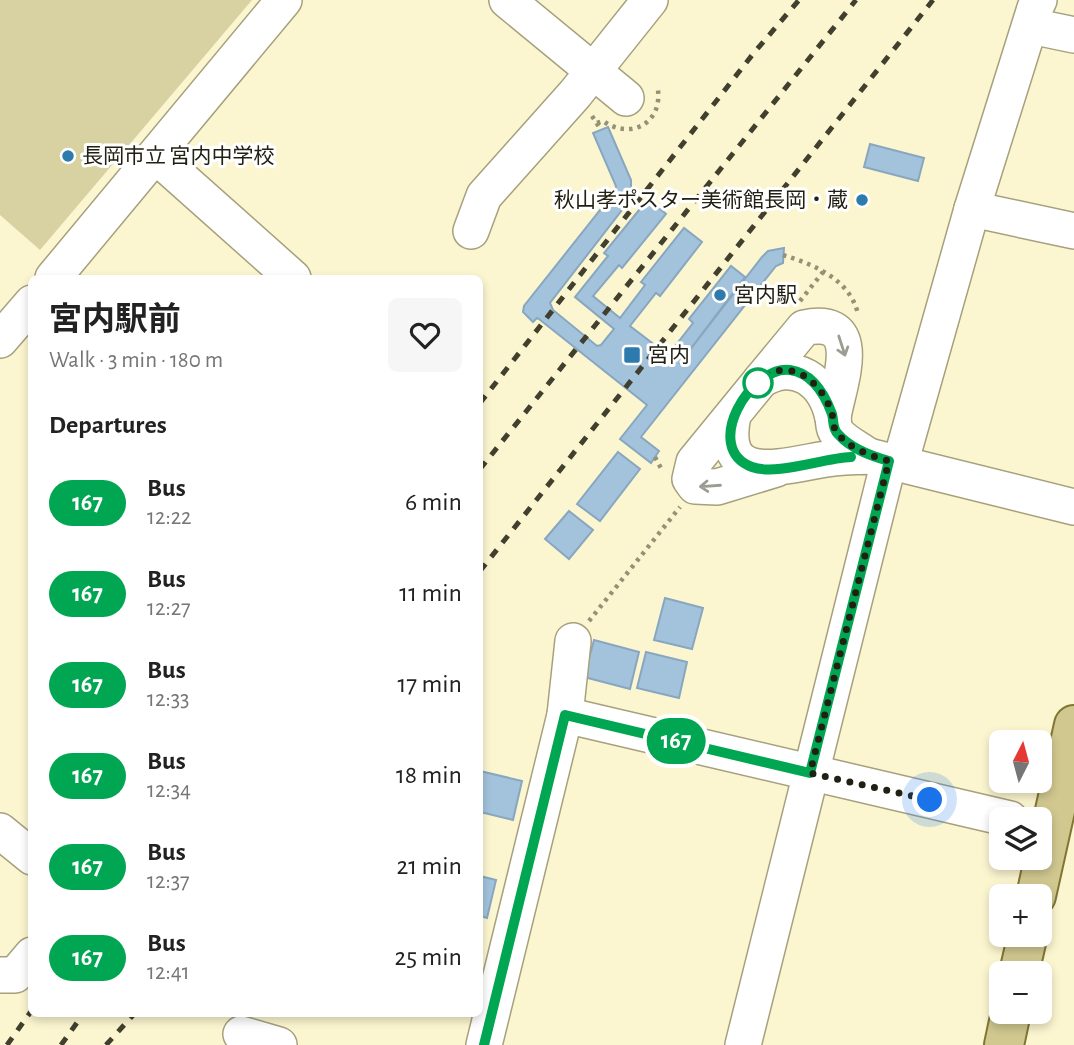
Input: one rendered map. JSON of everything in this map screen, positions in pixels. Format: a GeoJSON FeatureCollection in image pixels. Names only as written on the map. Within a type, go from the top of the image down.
{"type":"FeatureCollection","features":[{"type":"Feature","properties":{"kind":"main road"},"geometry":{"type":"LineString","coordinates":[[1039,884],[1055,828],[1074,725]]}},
{"type":"Feature","properties":{"kind":"main road"},"geometry":{"type":"LineString","coordinates":[[1004,1045],[1008,1024]]}},
{"type":"Feature","properties":{"kind":"street"},"geometry":{"type":"LineString","coordinates":[[55,275],[284,0]]}},
{"type":"Feature","properties":{"kind":"street"},"geometry":{"type":"LineString","coordinates":[[507,0],[626,98]]}},
{"type":"Feature","properties":{"kind":"street"},"geometry":{"type":"LineString","coordinates":[[471,231],[485,196],[575,94],[650,0]]}},
{"type":"Feature","properties":{"kind":"street"},"geometry":{"type":"LineString","coordinates":[[743,1045],[886,460],[972,209],[1035,13],[1074,35]]}},
{"type":"Feature","properties":{"kind":"street"},"geometry":{"type":"LineString","coordinates":[[156,156],[290,275]]}},
{"type":"Feature","properties":{"kind":"street"},"geometry":{"type":"LineString","coordinates":[[972,209],[1074,231]]}},
{"type":"Feature","properties":{"kind":"street"},"geometry":{"type":"LineString","coordinates":[[0,340],[28,308]]}},
{"type":"Feature","properties":{"kind":"street"},"geometry":{"type":"LineString","coordinates":[[833,417],[846,361],[845,350],[837,333],[828,327],[804,328],[695,462],[690,479],[695,486],[717,487],[776,469],[834,458],[886,460],[1074,507]]}},
{"type":"Feature","properties":{"kind":"street"},"geometry":{"type":"LineString","coordinates":[[761,380],[774,372],[800,372],[818,389],[833,417],[837,434],[886,460]]}},
{"type":"Feature","properties":{"kind":"street"},"geometry":{"type":"LineString","coordinates":[[733,415],[730,439],[733,450],[741,460],[751,466],[776,469]]}},
{"type":"Feature","properties":{"kind":"street"},"geometry":{"type":"LineString","coordinates":[[484,1045],[565,715],[573,641]]}},
{"type":"Feature","properties":{"kind":"street"},"geometry":{"type":"LineString","coordinates":[[565,715],[989,814]]}},
{"type":"Feature","properties":{"kind":"street"},"geometry":{"type":"LineString","coordinates":[[0,831],[28,854]]}},
{"type":"Feature","properties":{"kind":"street"},"geometry":{"type":"LineString","coordinates":[[0,975],[15,975],[28,960]]}},
{"type":"Feature","properties":{"kind":"street"},"geometry":{"type":"LineString","coordinates":[[241,1034],[279,1045]]}},
{"type":"Feature","properties":{"kind":"path"},"geometry":{"type":"LineString","coordinates":[[573,641],[685,501]]}},
{"type":"Feature","properties":{"kind":"shaded area","name":"長岡市立 宮内中学校"},"geometry":{"type":"Polygon","coordinates":[[[0,0],[252,0],[40,250],[0,215],[0,0]]]}},
{"type":"Feature","properties":{"kind":"building","name":"宮内駅"},"geometry":{"type":"Polygon","coordinates":[[[608,127],[631,180],[629,201],[550,303],[553,310],[597,346],[601,345],[614,329],[575,297],[608,256],[604,253],[648,199],[666,214],[622,268],[619,265],[593,296],[620,318],[645,285],[641,282],[684,228],[702,242],[660,296],[656,293],[630,326],[668,355],[693,323],[689,319],[731,266],[745,277],[679,364],[762,257],[768,251],[784,248],[783,263],[776,266],[641,437],[659,451],[651,463],[620,439],[647,405],[539,319],[533,322],[523,312],[524,306],[615,191],[616,186],[593,133],[608,127]]]}},
{"type":"Feature","properties":{"kind":"building"},"geometry":{"type":"Polygon","coordinates":[[[870,144],[924,158],[918,181],[864,167],[870,144]]]}},
{"type":"Feature","properties":{"kind":"building"},"geometry":{"type":"Polygon","coordinates":[[[618,452],[640,469],[600,521],[577,504],[618,452]]]}},
{"type":"Feature","properties":{"kind":"building"},"geometry":{"type":"Polygon","coordinates":[[[569,511],[593,530],[569,559],[545,539],[569,511]]]}},
{"type":"Feature","properties":{"kind":"building"},"geometry":{"type":"Polygon","coordinates":[[[665,598],[703,608],[692,649],[654,640],[665,598]]]}},
{"type":"Feature","properties":{"kind":"building"},"geometry":{"type":"Polygon","coordinates":[[[594,640],[639,652],[630,689],[584,677],[594,640]]]}},
{"type":"Feature","properties":{"kind":"building"},"geometry":{"type":"Polygon","coordinates":[[[646,652],[687,662],[679,698],[637,688],[646,652]]]}},
{"type":"Feature","properties":{"kind":"building"},"geometry":{"type":"Polygon","coordinates":[[[483,772],[522,781],[513,820],[483,813],[483,772]]]}},
{"type":"Feature","properties":{"kind":"building"},"geometry":{"type":"Polygon","coordinates":[[[483,877],[496,880],[487,918],[483,917],[483,877]]]}},
{"type":"Feature","properties":{"kind":"railway"},"geometry":{"type":"LineString","coordinates":[[483,399],[753,54],[799,0]]}},
{"type":"Feature","properties":{"kind":"railway"},"geometry":{"type":"LineString","coordinates":[[483,465],[856,0]]}},
{"type":"Feature","properties":{"kind":"railway"},"geometry":{"type":"LineString","coordinates":[[483,567],[933,0]]}},
{"type":"Feature","properties":{"kind":"railway"},"geometry":{"type":"LineString","coordinates":[[7,1045],[28,1016]]}},
{"type":"Feature","properties":{"kind":"railway"},"geometry":{"type":"LineString","coordinates":[[61,1045],[81,1017]]}},
{"type":"Feature","properties":{"kind":"railway"},"geometry":{"type":"LineString","coordinates":[[106,1045],[131,1017]]}},
{"type":"Feature","properties":{"kind":"bus line","name":"167"},"geometry":{"type":"LineString","coordinates":[[484,1045],[565,715],[810,773],[889,461],[868,456],[837,434],[824,398],[811,380],[800,372],[774,372],[761,380],[733,415],[730,430],[733,450],[741,460],[751,466],[776,469],[851,457]]}},
{"type":"Feature","properties":{"kind":"place","name":"長岡市立 宮内中学校"},"geometry":{"type":"Point","coordinates":[68,156]}},
{"type":"Feature","properties":{"kind":"place","name":"秋山孝ポスター美術館長岡・蔵"},"geometry":{"type":"Point","coordinates":[862,200]}},
{"type":"Feature","properties":{"kind":"place","name":"宮内駅"},"geometry":{"type":"Point","coordinates":[720,295]}},
{"type":"Feature","properties":{"kind":"place","name":"宮内"},"geometry":{"type":"Point","coordinates":[632,355]}},
{"type":"Feature","properties":{"kind":"route"},"geometry":{"type":"LineString","coordinates":[[758,383],[774,372],[800,372],[811,380],[824,398],[837,434],[868,456],[889,461],[810,773],[930,800]]}}]}
